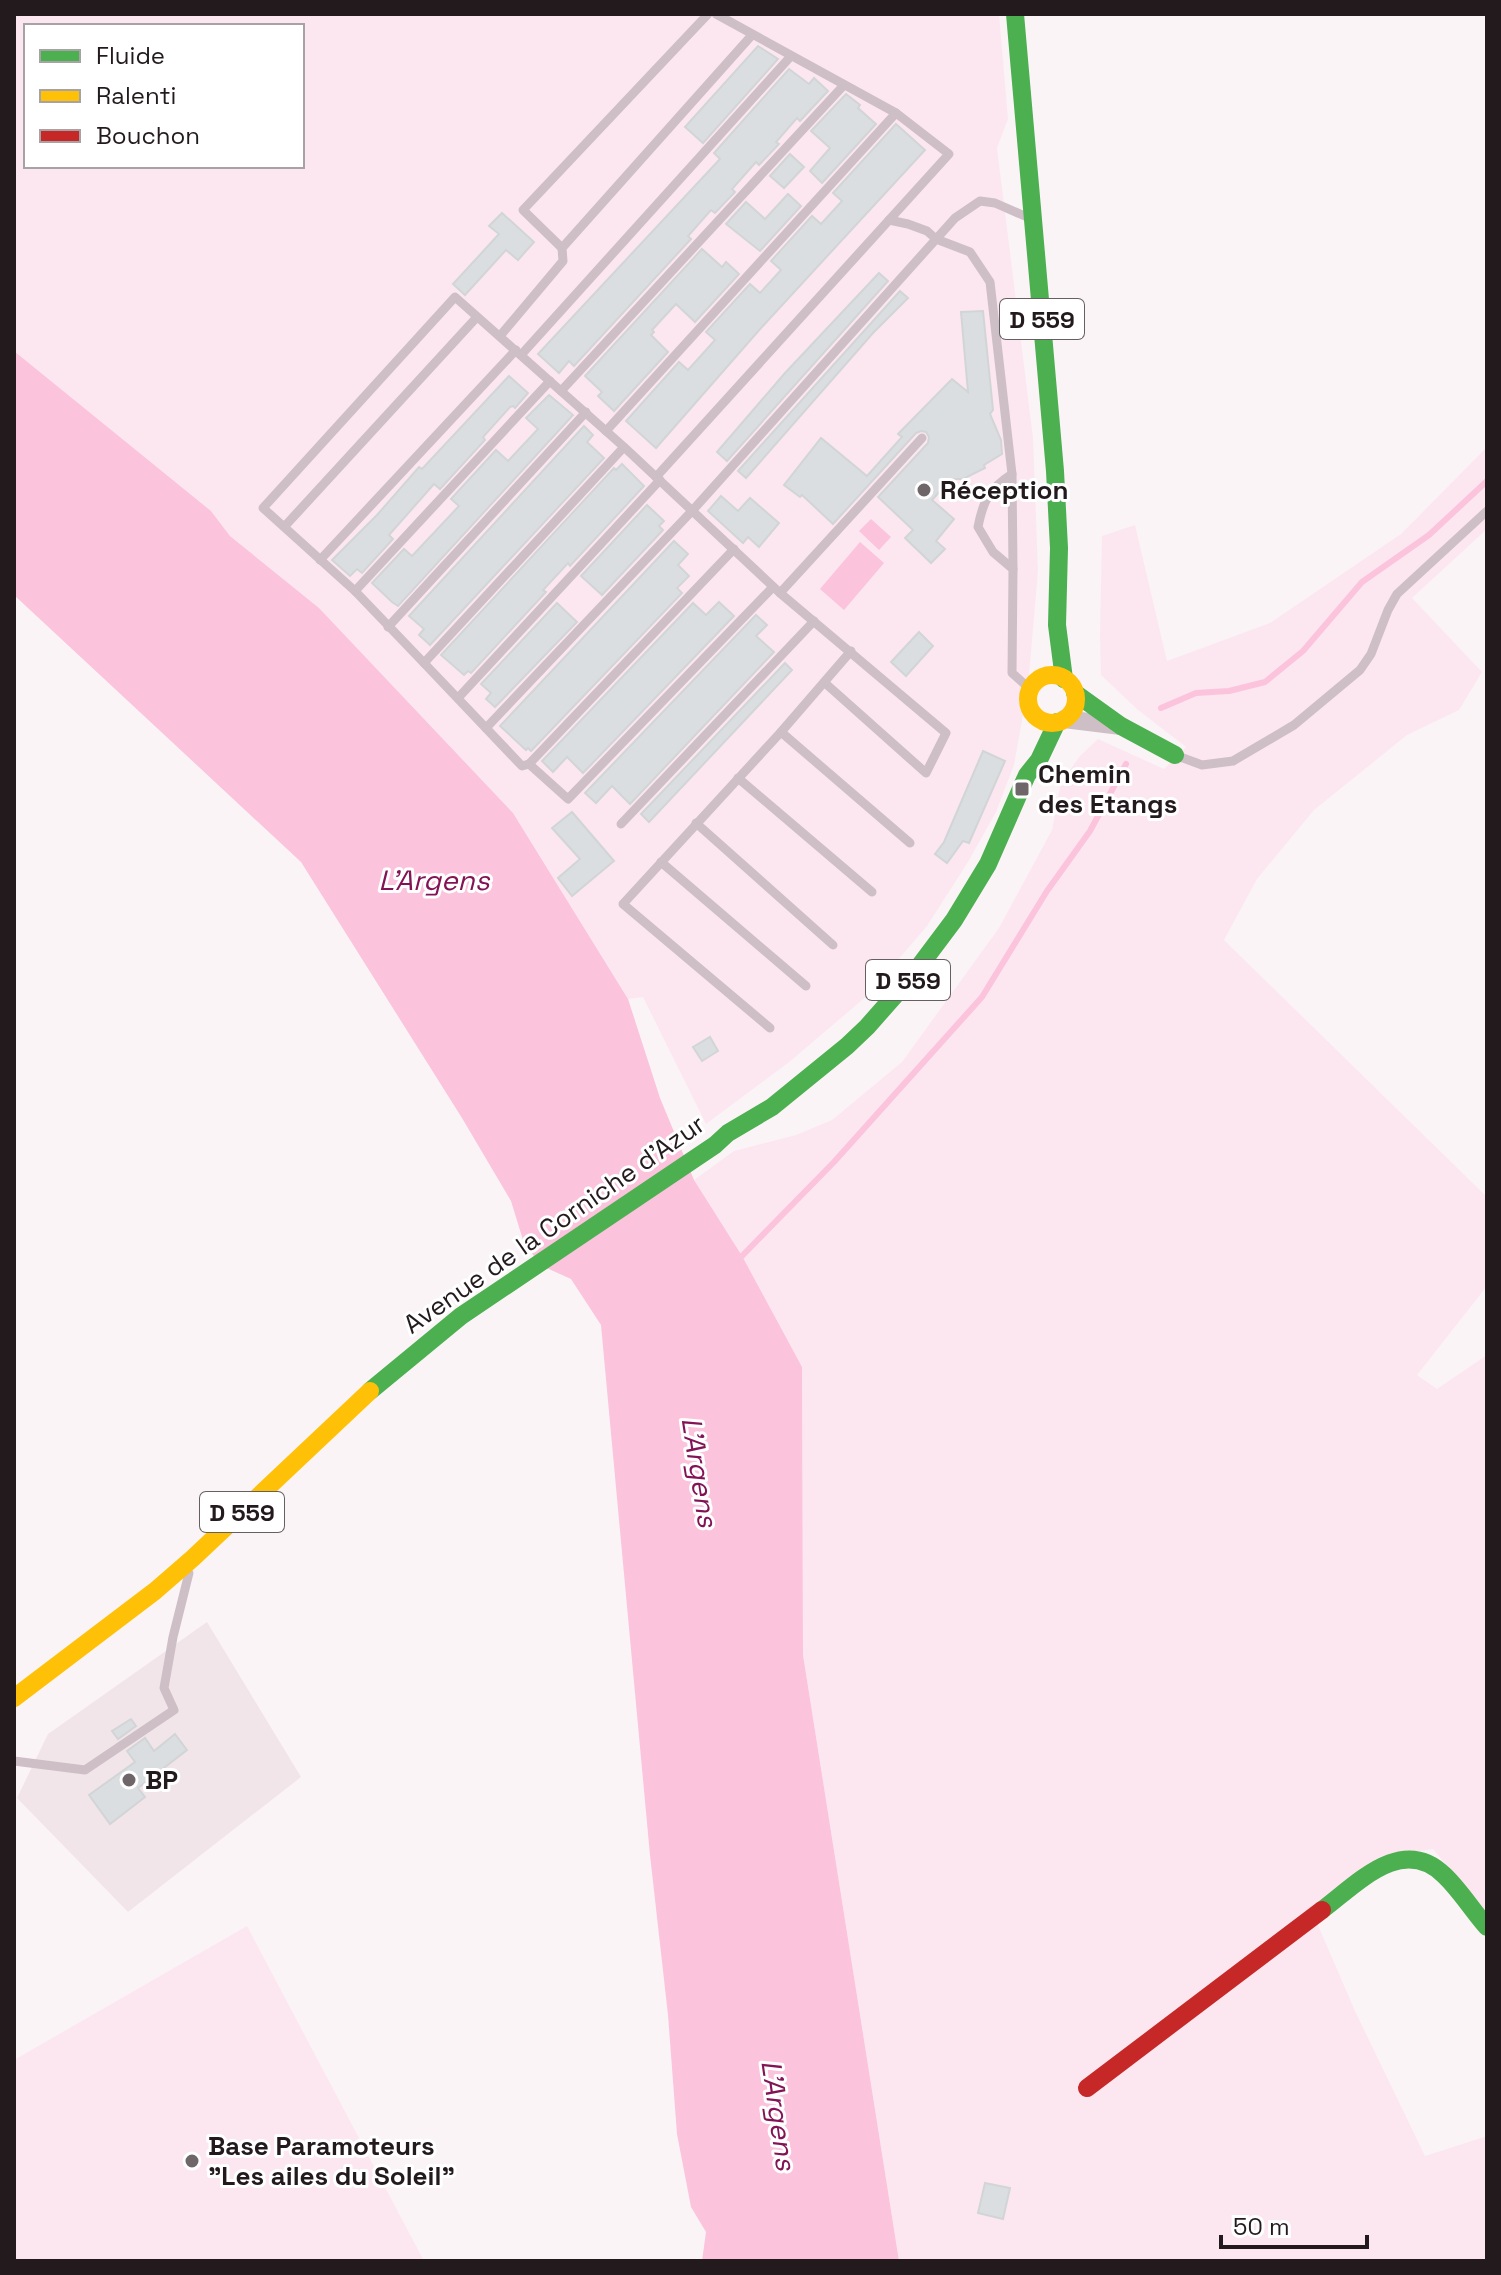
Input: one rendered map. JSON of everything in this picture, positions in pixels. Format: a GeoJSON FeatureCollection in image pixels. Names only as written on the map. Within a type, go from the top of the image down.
{"type":"FeatureCollection","features":[{"type":"Feature","properties":{"kind":"main road","name":"D 559"},"geometry":{"type":"LineString","coordinates":[[1015,14],[1055,471],[1059,548],[1057,625],[1069,686]]}},
{"type":"Feature","properties":{"kind":"main road","name":"D 559"},"geometry":{"type":"LineString","coordinates":[[1034,684],[1057,625]]}},
{"type":"Feature","properties":{"kind":"main road"},"geometry":{"type":"LineString","coordinates":[[1069,686],[1073,708],[1060,721],[1043,721],[1032,712],[1028,700],[1034,684],[1051,675],[1069,686],[1128,729],[1175,755]]}},
{"type":"Feature","properties":{"kind":"main road","name":"Avenue de la Corniche d'Azur"},"geometry":{"type":"LineString","coordinates":[[1027,775],[1032,712]]}},
{"type":"Feature","properties":{"kind":"main road","name":"Avenue de la Corniche d'Azur"},"geometry":{"type":"LineString","coordinates":[[14,1698],[155,1591],[390,1373],[461,1316],[715,1145],[728,1133],[772,1107],[836,1056],[867,1027],[912,976],[954,920],[988,864],[1027,775],[1039,760],[1060,721]]}},
{"type":"Feature","properties":{"kind":"main road"},"geometry":{"type":"LineString","coordinates":[[1087,2088],[1380,1866],[1415,1858],[1430,1862],[1487,1927]]}},
{"type":"Feature","properties":{"kind":"street"},"geometry":{"type":"LineString","coordinates":[[1060,721],[1128,729]]}},
{"type":"Feature","properties":{"kind":"lane"},"geometry":{"type":"LineString","coordinates":[[500,336],[563,261],[562,248],[523,210],[708,14]]}},
{"type":"Feature","properties":{"kind":"lane"},"geometry":{"type":"LineString","coordinates":[[458,698],[949,154],[896,113],[716,14]]}},
{"type":"Feature","properties":{"kind":"lane"},"geometry":{"type":"LineString","coordinates":[[562,248],[752,35]]}},
{"type":"Feature","properties":{"kind":"lane"},"geometry":{"type":"LineString","coordinates":[[320,560],[518,352],[791,56]]}},
{"type":"Feature","properties":{"kind":"lane"},"geometry":{"type":"LineString","coordinates":[[561,391],[844,85]]}},
{"type":"Feature","properties":{"kind":"lane"},"geometry":{"type":"LineString","coordinates":[[606,431],[896,113]]}},
{"type":"Feature","properties":{"kind":"lane"},"geometry":{"type":"LineString","coordinates":[[486,728],[692,511],[955,218],[980,201],[995,203],[1034,220]]}},
{"type":"Feature","properties":{"kind":"lane"},"geometry":{"type":"LineString","coordinates":[[889,220],[927,231],[936,239],[970,252],[990,282],[1012,474],[1012,673],[1034,684]]}},
{"type":"Feature","properties":{"kind":"lane"},"geometry":{"type":"LineString","coordinates":[[734,549],[529,764],[522,766],[355,591],[263,508],[455,297],[586,412],[734,549],[776,590],[946,733],[926,773],[825,683]]}},
{"type":"Feature","properties":{"kind":"lane"},"geometry":{"type":"LineString","coordinates":[[285,526],[477,317]]}},
{"type":"Feature","properties":{"kind":"lane"},"geometry":{"type":"LineString","coordinates":[[355,591],[550,381]]}},
{"type":"Feature","properties":{"kind":"lane"},"geometry":{"type":"LineString","coordinates":[[388,627],[586,412]]}},
{"type":"Feature","properties":{"kind":"lane"},"geometry":{"type":"LineString","coordinates":[[529,764],[568,799],[922,438]]}},
{"type":"Feature","properties":{"kind":"lane"},"geometry":{"type":"LineString","coordinates":[[424,663],[624,447]]}},
{"type":"Feature","properties":{"kind":"lane"},"geometry":{"type":"LineString","coordinates":[[1012,474],[997,484],[982,505],[978,527],[993,552],[1013,569]]}},
{"type":"Feature","properties":{"kind":"lane"},"geometry":{"type":"LineString","coordinates":[[1175,755],[1202,765],[1233,761],[1294,725],[1360,670],[1371,654],[1397,594],[1487,511]]}},
{"type":"Feature","properties":{"kind":"lane"},"geometry":{"type":"LineString","coordinates":[[621,824],[814,621]]}},
{"type":"Feature","properties":{"kind":"lane"},"geometry":{"type":"LineString","coordinates":[[770,1028],[623,904],[851,651]]}},
{"type":"Feature","properties":{"kind":"lane"},"geometry":{"type":"LineString","coordinates":[[781,732],[910,843]]}},
{"type":"Feature","properties":{"kind":"lane"},"geometry":{"type":"LineString","coordinates":[[738,778],[872,892]]}},
{"type":"Feature","properties":{"kind":"lane"},"geometry":{"type":"LineString","coordinates":[[696,823],[833,945]]}},
{"type":"Feature","properties":{"kind":"lane"},"geometry":{"type":"LineString","coordinates":[[661,862],[806,986]]}},
{"type":"Feature","properties":{"kind":"lane"},"geometry":{"type":"LineString","coordinates":[[14,1761],[85,1770],[174,1710],[164,1688],[193,1558]]}},
{"type":"Feature","properties":{"kind":"shaded area"},"geometry":{"type":"Polygon","coordinates":[[[14,14],[999,14],[1008,119],[997,148],[1033,438],[1038,571],[1028,687],[1014,765],[996,812],[968,862],[927,926],[868,995],[788,1063],[706,1124],[643,997],[628,999],[513,813],[319,608],[230,536],[211,511],[14,351],[14,14]]]}},
{"type":"Feature","properties":{"kind":"shaded area"},"geometry":{"type":"Polygon","coordinates":[[[1487,447],[1487,529],[1412,598],[1482,672],[1459,710],[1407,735],[1314,810],[1257,879],[1224,940],[1487,1197],[1487,1286],[1417,1375],[1437,1389],[1487,1355],[1487,1915],[1433,1849],[1379,1857],[1311,1909],[1355,2011],[1425,2156],[1487,2136],[1487,2261],[899,2261],[803,1655],[802,1367],[694,1180],[734,1151],[796,1135],[832,1120],[902,1062],[999,928],[1052,830],[1061,782],[1080,756],[1098,739],[1164,769],[1186,747],[1138,710],[1101,675],[1102,536],[1135,525],[1167,661],[1270,623],[1401,534],[1487,447]]]}},
{"type":"Feature","properties":{"kind":"shaded area"},"geometry":{"type":"Polygon","coordinates":[[[207,1622],[301,1777],[128,1912],[17,1798],[48,1734],[207,1622]]]}},
{"type":"Feature","properties":{"kind":"shaded area","name":"Base Paramoteurs \"Les ailes du Soleil\""},"geometry":{"type":"Polygon","coordinates":[[[247,1926],[424,2261],[14,2261],[14,2060],[247,1926]]]}},
{"type":"Feature","properties":{"kind":"water","name":"L'Argens"},"geometry":{"type":"Polygon","coordinates":[[[14,351],[211,511],[230,536],[319,608],[513,813],[628,999],[660,1098],[694,1180],[742,1256],[802,1367],[803,1655],[899,2261],[702,2261],[706,2232],[691,2207],[677,2134],[601,1325],[571,1279],[540,1265],[523,1240],[511,1201],[301,862],[14,595],[14,351]]]}},
{"type":"Feature","properties":{"kind":"water"},"geometry":{"type":"Polygon","coordinates":[[[871,519],[891,537],[879,550],[859,531],[871,519]]]}},
{"type":"Feature","properties":{"kind":"water"},"geometry":{"type":"Polygon","coordinates":[[[860,542],[884,563],[844,610],[820,589],[860,542]]]}},
{"type":"Feature","properties":{"kind":"building"},"geometry":{"type":"Polygon","coordinates":[[[758,46],[778,59],[703,143],[685,127],[758,46]]]}},
{"type":"Feature","properties":{"kind":"building"},"geometry":{"type":"Polygon","coordinates":[[[789,69],[809,84],[814,78],[828,91],[800,121],[797,118],[759,165],[756,162],[732,189],[735,192],[715,213],[711,210],[688,236],[691,239],[574,366],[569,361],[559,373],[538,354],[720,159],[714,153],[789,69]]]}},
{"type":"Feature","properties":{"kind":"building"},"geometry":{"type":"Polygon","coordinates":[[[846,94],[876,124],[822,183],[810,171],[830,148],[811,131],[846,94]]]}},
{"type":"Feature","properties":{"kind":"building"},"geometry":{"type":"Polygon","coordinates":[[[896,124],[925,150],[761,328],[656,448],[626,421],[679,362],[688,370],[715,340],[706,332],[750,284],[760,293],[781,270],[771,261],[812,216],[821,224],[842,201],[833,193],[896,124]]]}},
{"type":"Feature","properties":{"kind":"building"},"geometry":{"type":"Polygon","coordinates":[[[790,154],[804,167],[784,188],[770,176],[790,154]]]}},
{"type":"Feature","properties":{"kind":"building"},"geometry":{"type":"Polygon","coordinates":[[[788,194],[801,206],[760,251],[726,224],[746,202],[765,219],[788,194]]]}},
{"type":"Feature","properties":{"kind":"building"},"geometry":{"type":"Polygon","coordinates":[[[502,213],[534,242],[518,260],[506,250],[465,295],[453,284],[499,234],[489,226],[502,213]]]}},
{"type":"Feature","properties":{"kind":"building"},"geometry":{"type":"Polygon","coordinates":[[[702,249],[722,267],[726,262],[739,274],[695,322],[676,304],[652,330],[651,335],[668,352],[614,411],[598,396],[602,392],[585,376],[702,249]]]}},
{"type":"Feature","properties":{"kind":"building"},"geometry":{"type":"Polygon","coordinates":[[[879,273],[888,281],[727,461],[717,452],[785,373],[879,273]]]}},
{"type":"Feature","properties":{"kind":"building"},"geometry":{"type":"Polygon","coordinates":[[[900,291],[908,298],[873,333],[746,478],[738,471],[900,291]]]}},
{"type":"Feature","properties":{"kind":"building"},"geometry":{"type":"Polygon","coordinates":[[[983,311],[993,410],[990,414],[1001,440],[1002,454],[984,465],[985,468],[963,479],[951,479],[932,500],[954,519],[936,541],[945,549],[931,563],[905,538],[913,530],[878,497],[928,443],[926,432],[916,433],[833,524],[802,495],[800,497],[784,485],[821,438],[867,476],[902,437],[898,434],[952,379],[968,392],[961,312],[983,311]]]}},
{"type":"Feature","properties":{"kind":"building"},"geometry":{"type":"Polygon","coordinates":[[[509,376],[528,393],[515,408],[510,407],[483,437],[485,440],[440,489],[434,484],[389,535],[393,539],[362,573],[357,569],[350,576],[332,560],[509,376]]]}},
{"type":"Feature","properties":{"kind":"building"},"geometry":{"type":"Polygon","coordinates":[[[549,395],[573,415],[398,606],[392,602],[372,583],[404,549],[412,556],[459,506],[451,499],[496,450],[508,461],[538,429],[526,418],[549,395]]]}},
{"type":"Feature","properties":{"kind":"building"},"geometry":{"type":"Polygon","coordinates":[[[584,426],[593,435],[587,442],[604,458],[430,645],[419,635],[424,629],[409,616],[584,426]]]}},
{"type":"Feature","properties":{"kind":"building"},"geometry":{"type":"Polygon","coordinates":[[[622,464],[644,486],[570,566],[568,563],[543,590],[546,592],[471,673],[468,671],[464,675],[441,655],[614,468],[616,470],[622,464]]]}},
{"type":"Feature","properties":{"kind":"building"},"geometry":{"type":"Polygon","coordinates":[[[721,496],[738,511],[750,498],[779,523],[759,547],[748,537],[743,543],[708,511],[721,496]]]}},
{"type":"Feature","properties":{"kind":"building"},"geometry":{"type":"Polygon","coordinates":[[[647,505],[664,521],[659,526],[663,530],[602,595],[581,576],[647,505]]]}},
{"type":"Feature","properties":{"kind":"building"},"geometry":{"type":"Polygon","coordinates":[[[674,541],[688,554],[678,565],[689,576],[677,588],[682,593],[531,751],[526,750],[500,726],[674,541]]]}},
{"type":"Feature","properties":{"kind":"building"},"geometry":{"type":"Polygon","coordinates":[[[719,602],[734,616],[583,773],[567,757],[553,772],[542,761],[693,603],[706,615],[719,602]]]}},
{"type":"Feature","properties":{"kind":"building"},"geometry":{"type":"Polygon","coordinates":[[[557,603],[577,622],[495,707],[486,699],[491,693],[481,684],[557,603]]]}},
{"type":"Feature","properties":{"kind":"building"},"geometry":{"type":"Polygon","coordinates":[[[756,615],[767,625],[756,636],[774,652],[630,804],[612,786],[596,803],[585,793],[756,615]]]}},
{"type":"Feature","properties":{"kind":"building"},"geometry":{"type":"Polygon","coordinates":[[[919,632],[933,646],[906,676],[891,662],[919,632]]]}},
{"type":"Feature","properties":{"kind":"building"},"geometry":{"type":"Polygon","coordinates":[[[785,663],[792,670],[649,822],[641,814],[785,663]]]}},
{"type":"Feature","properties":{"kind":"building"},"geometry":{"type":"Polygon","coordinates":[[[983,751],[1005,761],[969,843],[963,841],[947,863],[935,854],[944,842],[983,751]]]}},
{"type":"Feature","properties":{"kind":"building"},"geometry":{"type":"Polygon","coordinates":[[[572,812],[614,861],[572,896],[558,878],[580,859],[552,828],[572,812]]]}},
{"type":"Feature","properties":{"kind":"building"},"geometry":{"type":"Polygon","coordinates":[[[710,1037],[718,1051],[702,1061],[693,1047],[710,1037]]]}},
{"type":"Feature","properties":{"kind":"building"},"geometry":{"type":"Polygon","coordinates":[[[131,1719],[136,1726],[118,1739],[112,1731],[131,1719]]]}},
{"type":"Feature","properties":{"kind":"building","name":"BP"},"geometry":{"type":"Polygon","coordinates":[[[175,1734],[187,1750],[138,1788],[145,1797],[110,1824],[89,1795],[135,1762],[127,1751],[145,1738],[154,1751],[175,1734]]]}},
{"type":"Feature","properties":{"kind":"building"},"geometry":{"type":"Polygon","coordinates":[[[985,2183],[1010,2188],[1003,2219],[978,2213],[985,2183]]]}},
{"type":"Feature","properties":{"kind":"waterway"},"geometry":{"type":"LineString","coordinates":[[1161,708],[1196,693],[1229,691],[1265,682],[1303,651],[1362,582],[1429,535],[1487,481]]}},
{"type":"Feature","properties":{"kind":"waterway"},"geometry":{"type":"LineString","coordinates":[[738,1258],[834,1162],[982,997],[1047,891],[1090,831],[1126,764]]}},
{"type":"Feature","properties":{"kind":"traffic: fast"},"geometry":{"type":"LineString","coordinates":[[1015,14],[1055,471],[1059,548],[1057,625],[1064,679]]}},
{"type":"Feature","properties":{"kind":"traffic: fast"},"geometry":{"type":"LineString","coordinates":[[1075,693],[1121,726],[1175,755]]}},
{"type":"Feature","properties":{"kind":"traffic: fast"},"geometry":{"type":"LineString","coordinates":[[370,1391],[461,1316],[715,1145],[728,1133],[772,1107],[867,1027],[912,976],[954,920],[988,864],[1027,775],[1039,760],[1057,722]]}},
{"type":"Feature","properties":{"kind":"traffic: fast"},"geometry":{"type":"LineString","coordinates":[[1322,1910],[1380,1867],[1396,1861],[1412,1860],[1428,1864],[1444,1875],[1487,1927]]}},
{"type":"Feature","properties":{"kind":"traffic: slow"},"geometry":{"type":"LineString","coordinates":[[1052,675],[1069,682],[1076,699],[1069,716],[1052,723],[1035,716],[1028,699],[1035,682],[1052,675]]}},
{"type":"Feature","properties":{"kind":"traffic: slow"},"geometry":{"type":"LineString","coordinates":[[14,1698],[155,1591],[370,1391]]}},
{"type":"Feature","properties":{"kind":"traffic: jam"},"geometry":{"type":"LineString","coordinates":[[1087,2088],[1322,1910]]}},
{"type":"Feature","properties":{"kind":"place","name":"Réception"},"geometry":{"type":"Point","coordinates":[924,490]}},
{"type":"Feature","properties":{"kind":"place","name":"Chemin des Etangs"},"geometry":{"type":"Point","coordinates":[1022,789]}},
{"type":"Feature","properties":{"kind":"place","name":"BP"},"geometry":{"type":"Point","coordinates":[129,1780]}},
{"type":"Feature","properties":{"kind":"place","name":"Base Paramoteurs \"Les ailes du Soleil\""},"geometry":{"type":"Point","coordinates":[192,2161]}}]}
